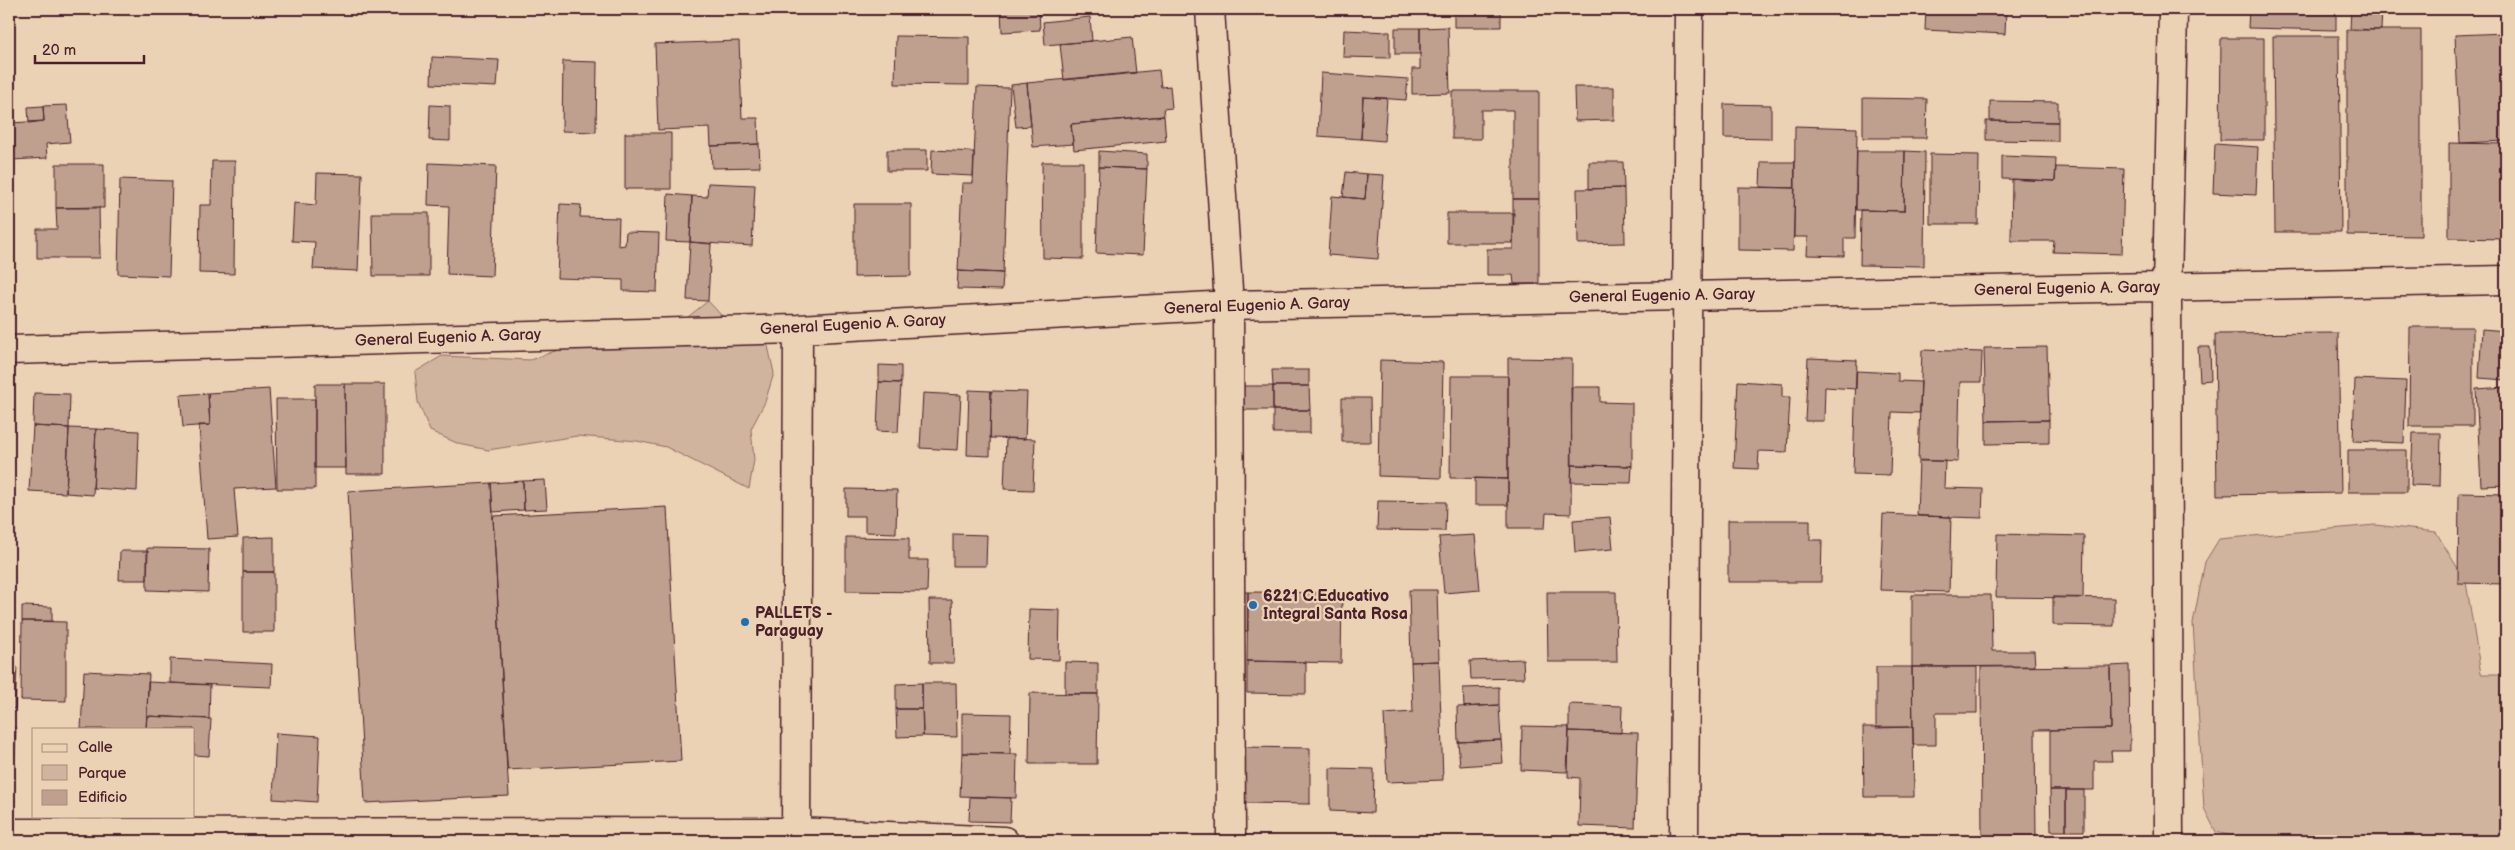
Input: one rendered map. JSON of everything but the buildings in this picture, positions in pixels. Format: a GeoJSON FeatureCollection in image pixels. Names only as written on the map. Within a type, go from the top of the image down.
{"type":"FeatureCollection","features":[{"type":"Feature","properties":{"kind":"street"},"geometry":{"type":"LineString","coordinates":[[1210,9],[1229,305],[1230,841]]}},
{"type":"Feature","properties":{"kind":"street"},"geometry":{"type":"LineString","coordinates":[[1684,841],[1689,9]]}},
{"type":"Feature","properties":{"kind":"street"},"geometry":{"type":"LineString","coordinates":[[2169,841],[2167,287],[2173,12]]}},
{"type":"Feature","properties":{"kind":"street","name":"General Eugenio A. Garay"},"geometry":{"type":"LineString","coordinates":[[9,350],[798,329],[1229,305],[2506,280]]}},
{"type":"Feature","properties":{"kind":"street"},"geometry":{"type":"LineString","coordinates":[[796,836],[798,329]]}},
{"type":"Feature","properties":{"kind":"street"},"geometry":{"type":"LineString","coordinates":[[9,834],[796,836],[1004,841]]}},
{"type":"Feature","properties":{"kind":"green space"},"geometry":{"type":"Polygon","coordinates":[[[708,301],[721,315],[748,326],[768,346],[774,373],[765,402],[751,429],[754,460],[749,489],[666,447],[637,441],[577,436],[488,450],[459,444],[430,431],[418,402],[415,372],[442,356],[530,360],[558,350],[585,333],[616,319],[644,326],[683,321],[708,301]]]}},
{"type":"Feature","properties":{"kind":"green space"},"geometry":{"type":"Polygon","coordinates":[[[2375,525],[2436,532],[2466,582],[2481,674],[2506,674],[2506,841],[2253,841],[2216,832],[2204,808],[2193,623],[2205,562],[2219,539],[2375,525]]]}},
{"type":"Feature","properties":{"kind":"place","name":"6221 C.Educativo Integral Santa Rosa"},"geometry":{"type":"Point","coordinates":[1253,605]}},
{"type":"Feature","properties":{"kind":"place","name":"PALLETS - Paraguay"},"geometry":{"type":"Point","coordinates":[745,622]}}]}
